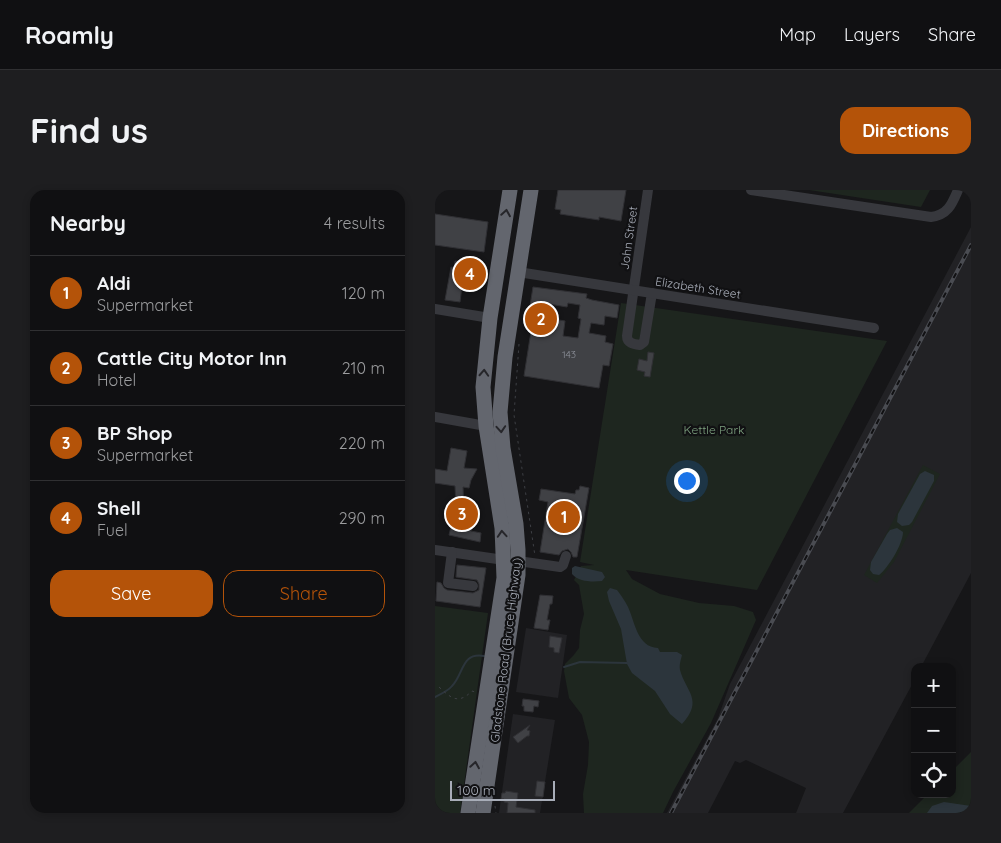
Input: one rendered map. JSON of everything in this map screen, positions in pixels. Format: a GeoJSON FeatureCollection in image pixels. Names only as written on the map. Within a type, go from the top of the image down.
{"type":"FeatureCollection","features":[{"type":"Feature","properties":{"kind":"highway","name":"Gladstone Road (Bruce Highway)"},"geometry":{"type":"LineString","coordinates":[[485,809],[511,627],[511,560],[486,426],[483,387],[490,318],[510,190]]}},
{"type":"Feature","properties":{"kind":"highway","name":"Gladstone Road (Bruce Highway)"},"geometry":{"type":"LineString","coordinates":[[468,813],[501,598],[511,560],[516,524],[501,425],[504,366],[531,190]]}},
{"type":"Feature","properties":{"kind":"highway"},"geometry":{"type":"LineString","coordinates":[[490,318],[510,322]]}},
{"type":"Feature","properties":{"kind":"street","name":"John Street"},"geometry":{"type":"LineString","coordinates":[[648,190],[627,338],[629,342],[642,344],[645,339],[652,293]]}},
{"type":"Feature","properties":{"kind":"street"},"geometry":{"type":"LineString","coordinates":[[751,190],[925,217],[937,216],[946,212],[958,190]]}},
{"type":"Feature","properties":{"kind":"street","name":"Elizabeth Street"},"geometry":{"type":"LineString","coordinates":[[518,272],[874,328]]}},
{"type":"Feature","properties":{"kind":"street"},"geometry":{"type":"LineString","coordinates":[[435,309],[490,318]]}},
{"type":"Feature","properties":{"kind":"street"},"geometry":{"type":"LineString","coordinates":[[435,417],[486,426]]}},
{"type":"Feature","properties":{"kind":"street"},"geometry":{"type":"LineString","coordinates":[[435,550],[560,567],[563,565],[566,556]]}},
{"type":"Feature","properties":{"kind":"street"},"geometry":{"type":"LineString","coordinates":[[452,552],[448,582],[473,586]]}},
{"type":"Feature","properties":{"kind":"path"},"geometry":{"type":"LineString","coordinates":[[518,338],[519,345],[513,406],[535,556]]}},
{"type":"Feature","properties":{"kind":"path"},"geometry":{"type":"LineString","coordinates":[[439,687],[452,698],[459,699],[466,697],[472,692],[480,692]]}},
{"type":"Feature","properties":{"kind":"shaded area"},"geometry":{"type":"Polygon","coordinates":[[[971,227],[971,573],[923,663],[911,663],[911,686],[843,813],[796,813],[806,788],[746,760],[740,763],[735,761],[708,813],[667,813],[718,718],[730,684],[971,227]]]}},
{"type":"Feature","properties":{"kind":"shaded area"},"geometry":{"type":"Polygon","coordinates":[[[925,471],[934,475],[934,481],[912,522],[909,525],[902,526],[897,522],[898,514],[920,474],[925,471]]]}},
{"type":"Feature","properties":{"kind":"shaded area"},"geometry":{"type":"Polygon","coordinates":[[[897,528],[903,532],[898,549],[883,572],[879,575],[873,574],[870,570],[871,562],[890,530],[897,528]]]}},
{"type":"Feature","properties":{"kind":"shaded area"},"geometry":{"type":"Polygon","coordinates":[[[575,566],[602,572],[605,577],[602,581],[582,580],[572,574],[572,568],[575,566]]]}},
{"type":"Feature","properties":{"kind":"shaded area"},"geometry":{"type":"Polygon","coordinates":[[[610,588],[617,590],[623,598],[638,633],[645,643],[651,647],[658,648],[660,652],[677,652],[682,655],[680,670],[693,702],[692,709],[682,724],[670,714],[655,691],[632,673],[627,664],[621,629],[609,601],[607,592],[610,588]]]}},
{"type":"Feature","properties":{"kind":"shaded area"},"geometry":{"type":"Polygon","coordinates":[[[526,628],[567,635],[558,698],[516,692],[526,628]]]}},
{"type":"Feature","properties":{"kind":"shaded area"},"geometry":{"type":"Polygon","coordinates":[[[513,714],[555,720],[540,813],[499,813],[513,714]]]}},
{"type":"Feature","properties":{"kind":"shaded area"},"geometry":{"type":"Polygon","coordinates":[[[944,802],[971,806],[971,813],[927,813],[932,806],[944,802]]]}},
{"type":"Feature","properties":{"kind":"green space"},"geometry":{"type":"Polygon","coordinates":[[[809,190],[930,190],[921,207],[809,190]]]}},
{"type":"Feature","properties":{"kind":"green space","name":"Kettle Park"},"geometry":{"type":"Polygon","coordinates":[[[621,303],[887,341],[757,590],[626,570],[632,579],[660,594],[699,603],[734,606],[753,612],[756,620],[711,723],[663,813],[584,813],[583,794],[588,765],[589,742],[582,715],[569,698],[564,671],[565,664],[579,648],[580,630],[584,614],[579,585],[574,580],[581,566],[594,565],[580,562],[621,303]]]}},
{"type":"Feature","properties":{"kind":"green space"},"geometry":{"type":"Polygon","coordinates":[[[923,465],[940,474],[894,562],[877,583],[864,575],[923,465]]]}},
{"type":"Feature","properties":{"kind":"green space"},"geometry":{"type":"Polygon","coordinates":[[[435,606],[488,613],[460,813],[435,813],[435,606]]]}},
{"type":"Feature","properties":{"kind":"green space"},"geometry":{"type":"Polygon","coordinates":[[[971,752],[971,813],[909,813],[924,798],[956,798],[956,767],[971,752]]]}},
{"type":"Feature","properties":{"kind":"building"},"geometry":{"type":"Polygon","coordinates":[[[558,190],[626,190],[621,221],[599,217],[599,220],[560,214],[561,210],[555,209],[558,190]]]}},
{"type":"Feature","properties":{"kind":"building"},"geometry":{"type":"Polygon","coordinates":[[[435,214],[488,222],[484,252],[435,245],[435,214]]]}},
{"type":"Feature","properties":{"kind":"building"},"geometry":{"type":"Polygon","coordinates":[[[455,261],[466,262],[465,267],[478,269],[477,280],[463,278],[460,302],[445,300],[451,267],[454,268],[455,261]]]}},
{"type":"Feature","properties":{"kind":"building"},"geometry":{"type":"Polygon","coordinates":[[[533,287],[587,294],[586,298],[619,305],[617,318],[605,316],[604,325],[591,323],[589,333],[606,336],[605,342],[613,344],[609,366],[603,365],[599,388],[524,376],[532,325],[527,325],[533,287]],[[543,303],[541,317],[565,321],[563,336],[578,338],[581,319],[578,318],[580,305],[568,303],[567,307],[543,303]]]}},
{"type":"Feature","properties":{"kind":"building"},"geometry":{"type":"Polygon","coordinates":[[[648,352],[654,353],[650,377],[644,376],[645,372],[637,370],[639,359],[647,361],[648,352]]]}},
{"type":"Feature","properties":{"kind":"building"},"geometry":{"type":"Polygon","coordinates":[[[451,448],[467,451],[464,468],[477,469],[469,488],[463,487],[464,510],[476,512],[471,531],[481,533],[480,542],[449,535],[453,518],[448,517],[451,507],[456,508],[455,486],[435,483],[435,469],[447,471],[451,448]]]}},
{"type":"Feature","properties":{"kind":"building"},"geometry":{"type":"Polygon","coordinates":[[[580,486],[589,488],[577,557],[573,557],[568,549],[562,551],[559,555],[540,552],[548,502],[539,500],[541,489],[575,494],[580,486]]]}},
{"type":"Feature","properties":{"kind":"building"},"geometry":{"type":"Polygon","coordinates":[[[457,565],[486,568],[480,607],[436,601],[437,582],[441,583],[447,590],[473,593],[479,590],[477,580],[456,577],[457,565]]]}},
{"type":"Feature","properties":{"kind":"building"},"geometry":{"type":"Polygon","coordinates":[[[540,595],[553,596],[547,620],[550,620],[548,630],[534,628],[540,595]]]}},
{"type":"Feature","properties":{"kind":"building"},"geometry":{"type":"Polygon","coordinates":[[[550,636],[562,638],[559,653],[554,652],[554,648],[549,647],[550,636]]]}},
{"type":"Feature","properties":{"kind":"building"},"geometry":{"type":"Polygon","coordinates":[[[523,699],[539,701],[538,707],[534,706],[533,712],[524,711],[524,706],[522,706],[523,699]]]}},
{"type":"Feature","properties":{"kind":"building"},"geometry":{"type":"Polygon","coordinates":[[[530,725],[527,730],[530,731],[529,736],[518,743],[513,737],[530,725]]]}},
{"type":"Feature","properties":{"kind":"building"},"geometry":{"type":"Polygon","coordinates":[[[537,781],[545,782],[543,797],[535,796],[537,781]]]}},
{"type":"Feature","properties":{"kind":"building"},"geometry":{"type":"Polygon","coordinates":[[[506,791],[518,793],[516,807],[535,810],[535,813],[507,813],[508,803],[501,799],[502,793],[506,791]]]}},
{"type":"Feature","properties":{"kind":"waterway"},"geometry":{"type":"LineString","coordinates":[[435,697],[452,686],[471,657],[484,656]]}},
{"type":"Feature","properties":{"kind":"waterway"},"geometry":{"type":"LineString","coordinates":[[564,667],[580,662],[627,663]]}},
{"type":"Feature","properties":{"kind":"railway"},"geometry":{"type":"LineString","coordinates":[[671,813],[971,245]]}},
{"type":"Feature","properties":{"kind":"place","name":"Shell"},"geometry":{"type":"Point","coordinates":[470,274]}},
{"type":"Feature","properties":{"kind":"place","name":"Cattle City Motor Inn"},"geometry":{"type":"Point","coordinates":[541,319]}},
{"type":"Feature","properties":{"kind":"place","name":"BP Shop"},"geometry":{"type":"Point","coordinates":[462,514]}},
{"type":"Feature","properties":{"kind":"place","name":"Aldi"},"geometry":{"type":"Point","coordinates":[564,517]}}]}
